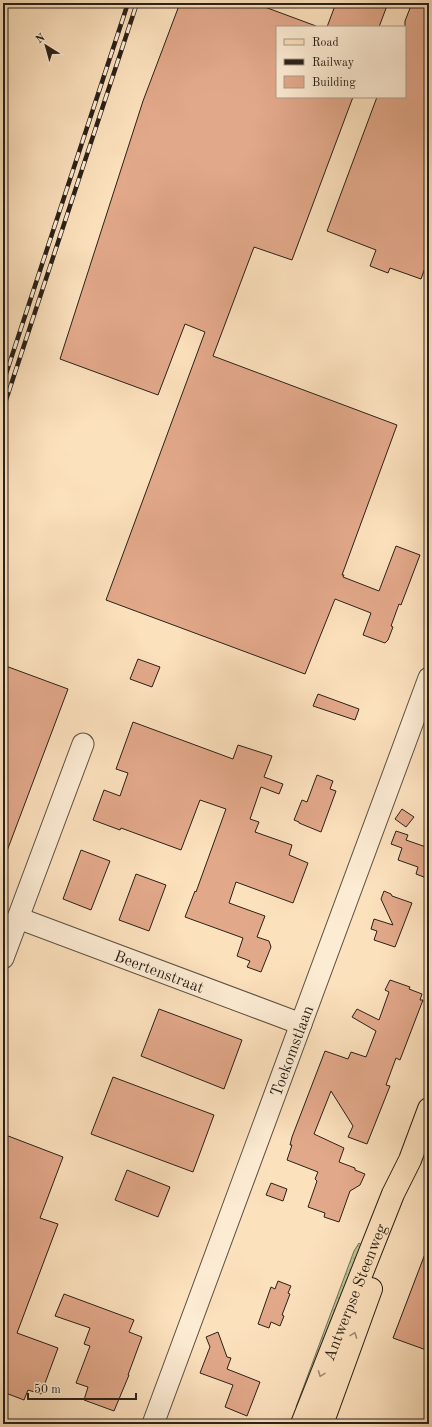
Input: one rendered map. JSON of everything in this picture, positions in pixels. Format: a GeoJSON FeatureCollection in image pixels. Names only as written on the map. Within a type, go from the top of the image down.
{"type":"FeatureCollection","features":[{"type":"Feature","properties":{"kind":"main road","name":"Antwerpse Steenweg"},"geometry":{"type":"LineString","coordinates":[[302,1424],[394,1194],[410,1160],[429,1109]]}},
{"type":"Feature","properties":{"kind":"main road","name":"Antwerpse Steenweg"},"geometry":{"type":"LineString","coordinates":[[322,1424],[404,1194],[410,1160]]}},
{"type":"Feature","properties":{"kind":"street","name":"Toekomstlaan"},"geometry":{"type":"LineString","coordinates":[[153,1424],[429,678]]}},
{"type":"Feature","properties":{"kind":"street"},"geometry":{"type":"LineString","coordinates":[[3,958],[83,744]]}},
{"type":"Feature","properties":{"kind":"street","name":"Beertenstraat"},"geometry":{"type":"LineString","coordinates":[[18,918],[302,1024]]}},
{"type":"Feature","properties":{"kind":"green space"},"geometry":{"type":"Polygon","coordinates":[[[359,1243],[363,1246],[302,1410],[296,1407],[354,1251],[359,1243]]]}},
{"type":"Feature","properties":{"kind":"building"},"geometry":{"type":"Polygon","coordinates":[[[180,3],[254,3],[316,26],[276,26],[276,98],[353,98],[292,260],[254,247],[213,356],[397,425],[342,575],[344,575],[343,577],[379,591],[396,546],[420,555],[401,605],[399,604],[391,626],[393,627],[388,640],[385,643],[363,635],[371,613],[335,599],[305,674],[106,600],[205,332],[185,324],[158,395],[60,359],[143,101],[180,3]]]}},
{"type":"Feature","properties":{"kind":"building"},"geometry":{"type":"Polygon","coordinates":[[[336,3],[388,3],[379,26],[327,26],[336,3]]]}},
{"type":"Feature","properties":{"kind":"building"},"geometry":{"type":"Polygon","coordinates":[[[412,3],[429,3],[429,269],[425,268],[421,279],[390,268],[388,273],[370,266],[376,250],[327,231],[377,98],[406,98],[405,21],[412,3]]]}},
{"type":"Feature","properties":{"kind":"building"},"geometry":{"type":"Polygon","coordinates":[[[138,659],[160,667],[152,687],[130,679],[138,659]]]}},
{"type":"Feature","properties":{"kind":"building"},"geometry":{"type":"Polygon","coordinates":[[[3,665],[68,689],[4,859],[3,859],[3,665]]]}},
{"type":"Feature","properties":{"kind":"building"},"geometry":{"type":"Polygon","coordinates":[[[318,694],[359,709],[355,720],[313,706],[318,694]]]}},
{"type":"Feature","properties":{"kind":"building"},"geometry":{"type":"Polygon","coordinates":[[[133,722],[233,759],[238,745],[272,756],[264,777],[283,784],[279,794],[261,787],[250,819],[259,822],[255,832],[292,845],[289,855],[308,863],[293,903],[236,882],[229,903],[265,916],[257,937],[269,941],[271,947],[261,972],[247,967],[250,961],[237,956],[243,938],[185,917],[195,891],[196,892],[226,809],[200,800],[181,850],[121,828],[120,830],[93,820],[104,790],[120,796],[128,773],[116,769],[133,722]]]}},
{"type":"Feature","properties":{"kind":"building"},"geometry":{"type":"Polygon","coordinates":[[[317,775],[333,781],[330,789],[336,791],[321,832],[294,820],[302,800],[307,802],[317,775]]]}},
{"type":"Feature","properties":{"kind":"building"},"geometry":{"type":"Polygon","coordinates":[[[402,809],[414,817],[406,827],[395,819],[402,809]]]}},
{"type":"Feature","properties":{"kind":"building"},"geometry":{"type":"Polygon","coordinates":[[[396,831],[408,835],[406,840],[426,847],[429,842],[429,879],[416,874],[418,867],[398,860],[402,848],[391,844],[396,831]]]}},
{"type":"Feature","properties":{"kind":"building"},"geometry":{"type":"Polygon","coordinates":[[[81,850],[110,861],[91,910],[63,899],[81,850]]]}},
{"type":"Feature","properties":{"kind":"building"},"geometry":{"type":"Polygon","coordinates":[[[136,874],[166,885],[149,931],[119,920],[136,874]]]}},
{"type":"Feature","properties":{"kind":"building"},"geometry":{"type":"Polygon","coordinates":[[[384,891],[392,896],[412,903],[395,947],[374,940],[377,931],[371,929],[374,919],[393,925],[381,899],[384,891]]]}},
{"type":"Feature","properties":{"kind":"building"},"geometry":{"type":"Polygon","coordinates":[[[390,980],[410,987],[409,989],[422,994],[420,1000],[423,1000],[400,1060],[396,1058],[386,1085],[390,1086],[367,1144],[348,1137],[353,1126],[331,1091],[314,1134],[344,1148],[339,1162],[355,1168],[355,1170],[365,1174],[360,1185],[350,1191],[339,1222],[324,1217],[325,1213],[308,1207],[317,1181],[315,1179],[318,1172],[287,1160],[292,1145],[290,1145],[325,1051],[348,1059],[351,1052],[366,1057],[376,1031],[352,1017],[357,1009],[379,1020],[389,992],[385,990],[390,980]]]}},
{"type":"Feature","properties":{"kind":"building"},"geometry":{"type":"Polygon","coordinates":[[[159,1009],[242,1040],[224,1089],[141,1056],[159,1009]]]}},
{"type":"Feature","properties":{"kind":"building"},"geometry":{"type":"Polygon","coordinates":[[[113,1077],[214,1115],[193,1172],[91,1134],[113,1077]]]}},
{"type":"Feature","properties":{"kind":"building"},"geometry":{"type":"Polygon","coordinates":[[[3,1134],[63,1157],[40,1218],[58,1224],[17,1333],[58,1348],[41,1394],[28,1390],[24,1400],[3,1392],[3,1134]]]}},
{"type":"Feature","properties":{"kind":"building"},"geometry":{"type":"Polygon","coordinates":[[[127,1170],[170,1187],[158,1217],[115,1200],[127,1170]]]}},
{"type":"Feature","properties":{"kind":"building"},"geometry":{"type":"Polygon","coordinates":[[[271,1183],[287,1189],[283,1201],[266,1195],[271,1183]]]}},
{"type":"Feature","properties":{"kind":"building"},"geometry":{"type":"Polygon","coordinates":[[[429,1246],[429,1351],[393,1338],[429,1246]]]}},
{"type":"Feature","properties":{"kind":"building"},"geometry":{"type":"Polygon","coordinates":[[[278,1281],[291,1286],[288,1293],[290,1294],[282,1315],[284,1316],[280,1326],[271,1322],[269,1328],[258,1324],[271,1287],[275,1289],[278,1281]]]}},
{"type":"Feature","properties":{"kind":"building"},"geometry":{"type":"Polygon","coordinates":[[[64,1294],[134,1320],[129,1332],[142,1337],[129,1375],[114,1411],[84,1400],[88,1387],[76,1383],[90,1346],[84,1344],[90,1328],[55,1316],[64,1294]]]}},
{"type":"Feature","properties":{"kind":"building"},"geometry":{"type":"Polygon","coordinates":[[[218,1332],[227,1357],[231,1358],[227,1369],[260,1382],[247,1416],[225,1407],[233,1385],[200,1373],[210,1347],[206,1337],[218,1332]]]}},
{"type":"Feature","properties":{"kind":"railway"},"geometry":{"type":"LineString","coordinates":[[3,383],[128,3]]}},
{"type":"Feature","properties":{"kind":"railway"},"geometry":{"type":"LineString","coordinates":[[3,409],[137,3]]}}]}
